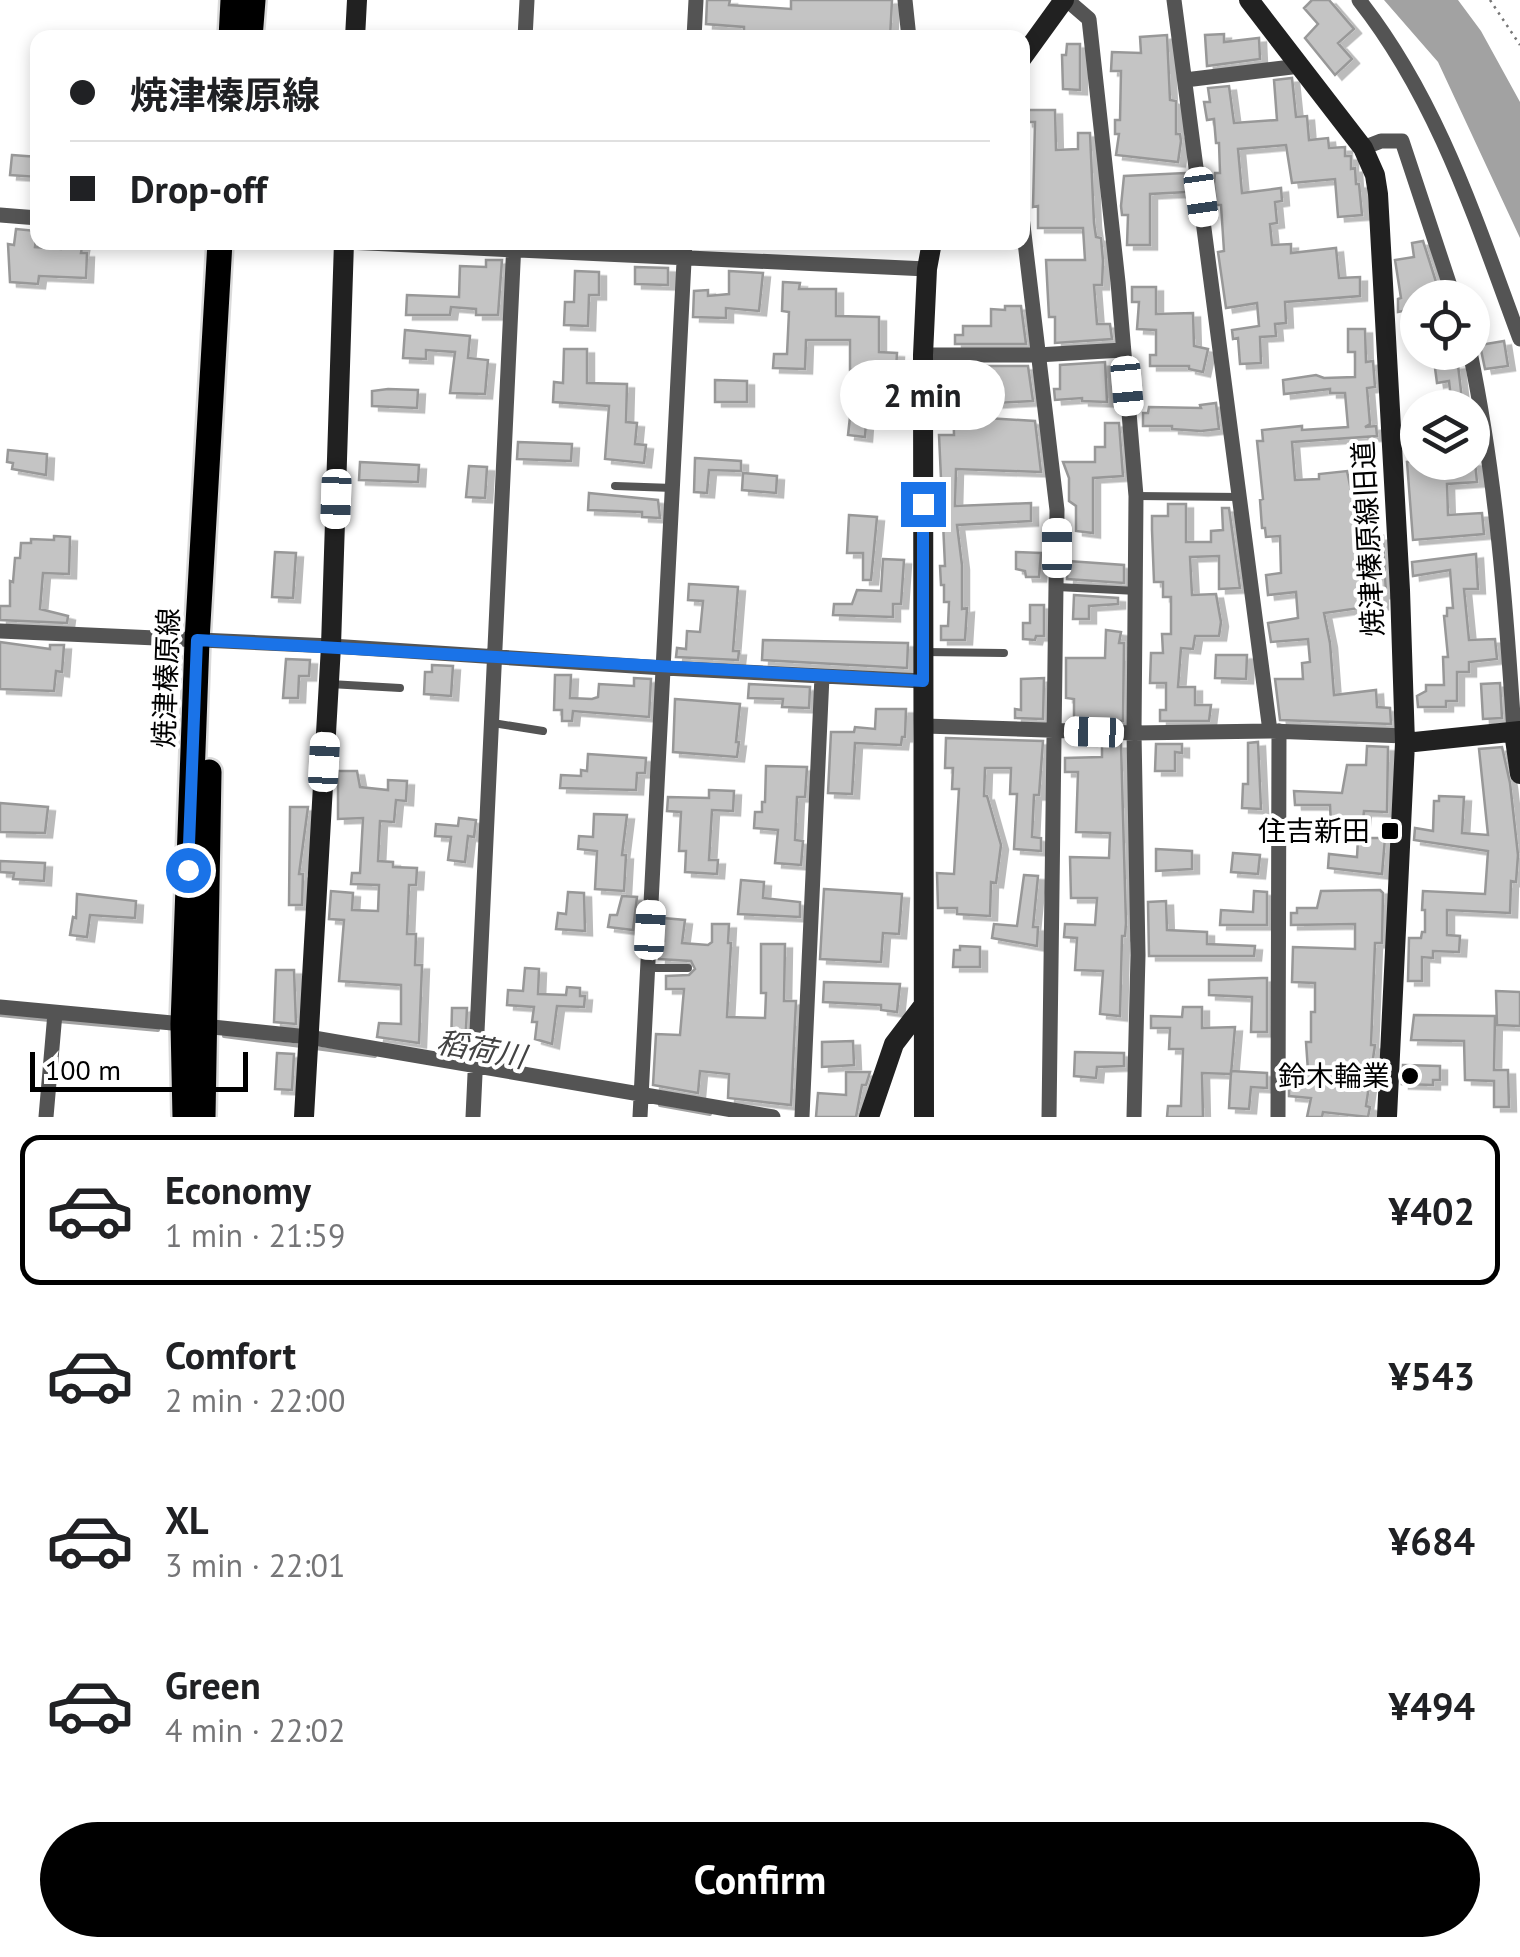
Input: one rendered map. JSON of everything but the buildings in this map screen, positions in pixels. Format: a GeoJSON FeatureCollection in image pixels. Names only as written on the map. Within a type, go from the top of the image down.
{"type":"FeatureCollection","features":[{"type":"Feature","properties":{"kind":"main road"},"geometry":{"type":"LineString","coordinates":[[231,30],[233,0]]}},
{"type":"Feature","properties":{"kind":"main road"},"geometry":{"type":"LineString","coordinates":[[251,30],[253,0]]}},
{"type":"Feature","properties":{"kind":"main road","name":"焼津榛原線"},"geometry":{"type":"LineString","coordinates":[[185,1117],[193,1025],[220,250]]}},
{"type":"Feature","properties":{"kind":"main road","name":"焼津榛原線"},"geometry":{"type":"LineString","coordinates":[[205,641],[235,250]]}},
{"type":"Feature","properties":{"kind":"main road","name":"焼津榛原線"},"geometry":{"type":"LineString","coordinates":[[193,1025],[203,1117]]}},
{"type":"Feature","properties":{"kind":"street"},"geometry":{"type":"LineString","coordinates":[[355,30],[357,0]]}},
{"type":"Feature","properties":{"kind":"street"},"geometry":{"type":"LineString","coordinates":[[525,30],[527,0]]}},
{"type":"Feature","properties":{"kind":"street"},"geometry":{"type":"LineString","coordinates":[[694,30],[696,0]]}},
{"type":"Feature","properties":{"kind":"street"},"geometry":{"type":"LineString","coordinates":[[905,0],[909,30]]}},
{"type":"Feature","properties":{"kind":"street"},"geometry":{"type":"LineString","coordinates":[[1030,47],[1066,0],[1089,19],[1104,134],[1136,496],[1134,733],[1138,955],[1134,1117]]}},
{"type":"Feature","properties":{"kind":"street"},"geometry":{"type":"LineString","coordinates":[[1174,0],[1274,731],[1278,1117]]}},
{"type":"Feature","properties":{"kind":"street","name":"焼津榛原線旧道"},"geometry":{"type":"LineString","coordinates":[[1249,0],[1363,148],[1375,175],[1378,194],[1405,739],[1388,1117]]}},
{"type":"Feature","properties":{"kind":"street"},"geometry":{"type":"LineString","coordinates":[[1359,0],[1407,67],[1457,169],[1520,339]]}},
{"type":"Feature","properties":{"kind":"street"},"geometry":{"type":"LineString","coordinates":[[1185,80],[1300,66]]}},
{"type":"Feature","properties":{"kind":"street"},"geometry":{"type":"LineString","coordinates":[[1363,148],[1381,140],[1402,141],[1448,280]]}},
{"type":"Feature","properties":{"kind":"street"},"geometry":{"type":"LineString","coordinates":[[0,215],[30,217]]}},
{"type":"Feature","properties":{"kind":"street"},"geometry":{"type":"LineString","coordinates":[[304,1117],[331,646],[345,250]]}},
{"type":"Feature","properties":{"kind":"street"},"geometry":{"type":"LineString","coordinates":[[473,1117],[514,250]]}},
{"type":"Feature","properties":{"kind":"street"},"geometry":{"type":"LineString","coordinates":[[641,1104],[684,250],[927,269]]}},
{"type":"Feature","properties":{"kind":"street"},"geometry":{"type":"LineString","coordinates":[[924,1117],[923,355],[931,250]]}},
{"type":"Feature","properties":{"kind":"street"},"geometry":{"type":"LineString","coordinates":[[1026,250],[1056,510],[1049,1117]]}},
{"type":"Feature","properties":{"kind":"street"},"geometry":{"type":"LineString","coordinates":[[923,355],[1123,350]]}},
{"type":"Feature","properties":{"kind":"street"},"geometry":{"type":"LineString","coordinates":[[1474,370],[1499,554],[1520,774]]}},
{"type":"Feature","properties":{"kind":"street"},"geometry":{"type":"LineString","coordinates":[[0,630],[923,681]]}},
{"type":"Feature","properties":{"kind":"street"},"geometry":{"type":"LineString","coordinates":[[802,1117],[822,676]]}},
{"type":"Feature","properties":{"kind":"street"},"geometry":{"type":"LineString","coordinates":[[925,726],[1134,733],[1274,731],[1405,739],[1517,731]]}},
{"type":"Feature","properties":{"kind":"street"},"geometry":{"type":"LineString","coordinates":[[869,1117],[894,1044],[923,1006]]}},
{"type":"Feature","properties":{"kind":"street"},"geometry":{"type":"LineString","coordinates":[[0,1007],[193,1025],[476,1071],[641,1104],[773,1117]]}},
{"type":"Feature","properties":{"kind":"street"},"geometry":{"type":"LineString","coordinates":[[46,1117],[55,1013]]}},
{"type":"Feature","properties":{"kind":"lane"},"geometry":{"type":"LineString","coordinates":[[615,486],[673,488]]}},
{"type":"Feature","properties":{"kind":"lane"},"geometry":{"type":"LineString","coordinates":[[1136,496],[1240,497]]}},
{"type":"Feature","properties":{"kind":"lane"},"geometry":{"type":"LineString","coordinates":[[1057,587],[1137,591]]}},
{"type":"Feature","properties":{"kind":"lane"},"geometry":{"type":"LineString","coordinates":[[923,652],[1004,654]]}},
{"type":"Feature","properties":{"kind":"lane"},"geometry":{"type":"LineString","coordinates":[[328,684],[400,688]]}},
{"type":"Feature","properties":{"kind":"lane"},"geometry":{"type":"LineString","coordinates":[[490,722],[543,731]]}},
{"type":"Feature","properties":{"kind":"lane"},"geometry":{"type":"LineString","coordinates":[[648,968],[688,968]]}},
{"type":"Feature","properties":{"kind":"path"},"geometry":{"type":"LineString","coordinates":[[1490,0],[1520,45]]}},
{"type":"Feature","properties":{"kind":"shaded area"},"geometry":{"type":"Polygon","coordinates":[[[1384,0],[1458,0],[1481,31],[1520,102],[1520,238],[1438,62],[1384,0]]]}},
{"type":"Feature","properties":{"kind":"waterway","name":"稻荷川"},"geometry":{"type":"LineString","coordinates":[[0,1015],[49,1020]]}},
{"type":"Feature","properties":{"kind":"waterway","name":"稻荷川"},"geometry":{"type":"LineString","coordinates":[[58,1021],[158,1030]]}},
{"type":"Feature","properties":{"kind":"waterway","name":"稻荷川"},"geometry":{"type":"LineString","coordinates":[[224,1036],[301,1046]]}},
{"type":"Feature","properties":{"kind":"waterway","name":"稻荷川"},"geometry":{"type":"LineString","coordinates":[[315,1048],[375,1056]]}},
{"type":"Feature","properties":{"kind":"waterway","name":"稻荷川"},"geometry":{"type":"LineString","coordinates":[[660,1105],[710,1114]]}},
{"type":"Feature","properties":{"kind":"place","name":"住吉新田"},"geometry":{"type":"Point","coordinates":[1390,831]}},
{"type":"Feature","properties":{"kind":"place","name":"鈴木輪業"},"geometry":{"type":"Point","coordinates":[1410,1076]}},
{"type":"Feature","properties":{"kind":"route"},"geometry":{"type":"LineString","coordinates":[[188,870],[197,640],[923,681],[923,504]]}}]}
